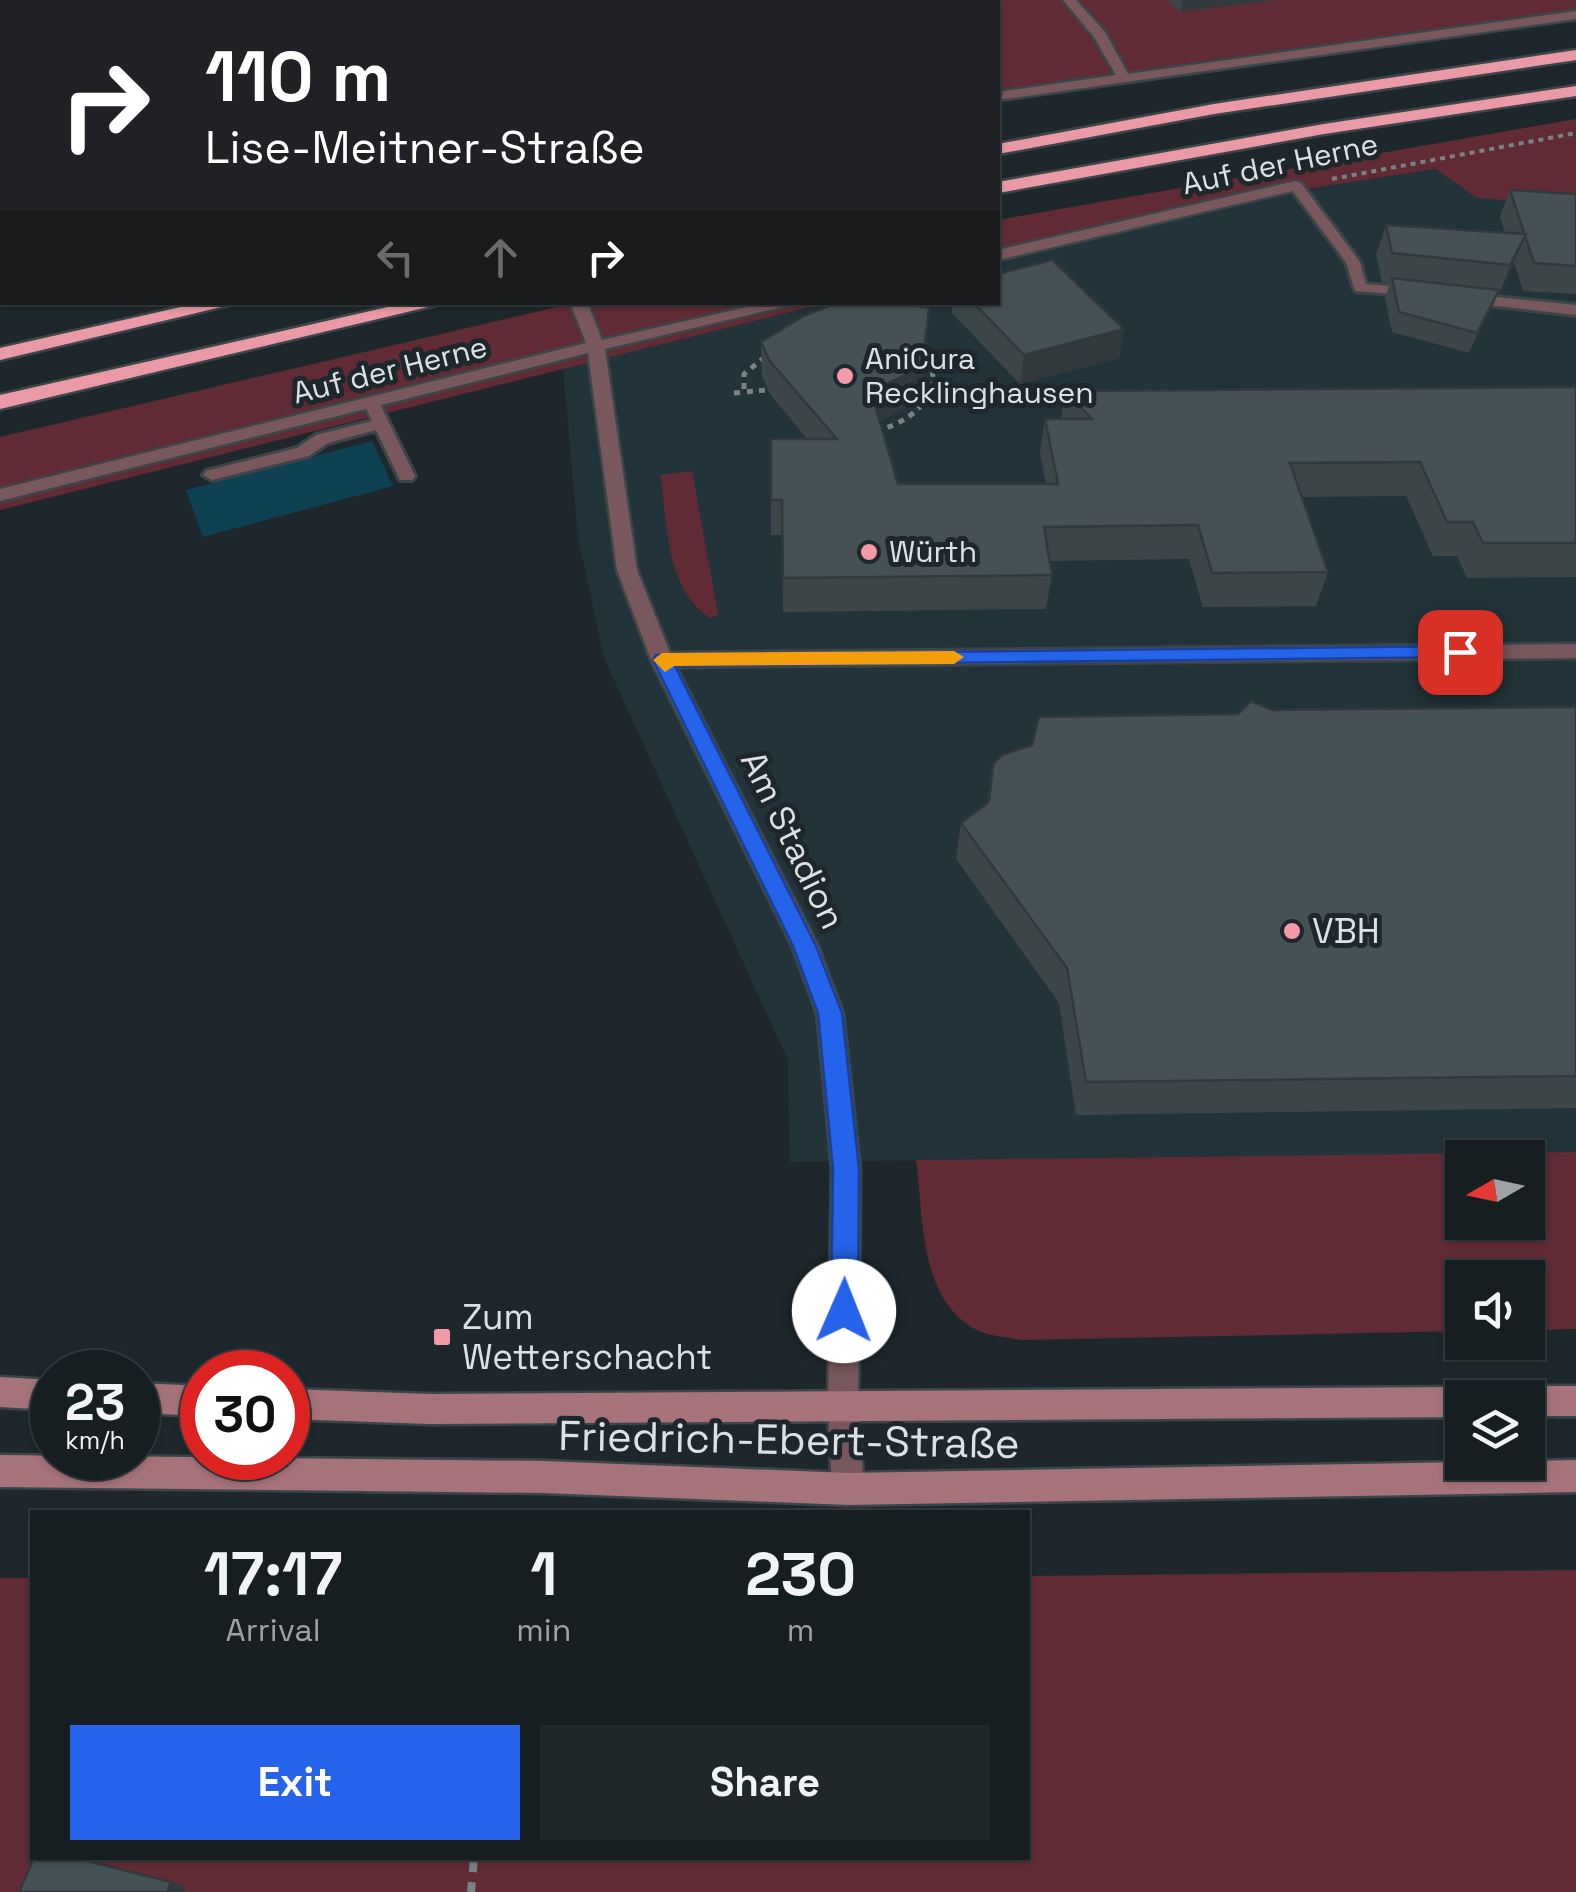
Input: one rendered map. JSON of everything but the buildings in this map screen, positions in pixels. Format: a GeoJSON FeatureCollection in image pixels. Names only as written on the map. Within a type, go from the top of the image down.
{"type":"FeatureCollection","features":[{"type":"Feature","properties":{"kind":"highway"},"geometry":{"type":"LineString","coordinates":[[1000,149],[1214,109],[1576,55]]}},
{"type":"Feature","properties":{"kind":"highway"},"geometry":{"type":"LineString","coordinates":[[1000,188],[1324,129],[1576,91]]}},
{"type":"Feature","properties":{"kind":"highway"},"geometry":{"type":"LineString","coordinates":[[0,354],[219,305]]}},
{"type":"Feature","properties":{"kind":"highway"},"geometry":{"type":"LineString","coordinates":[[0,402],[427,305]]}},
{"type":"Feature","properties":{"kind":"main road"},"geometry":{"type":"LineString","coordinates":[[0,1392],[30,1394]]}},
{"type":"Feature","properties":{"kind":"main road"},"geometry":{"type":"LineString","coordinates":[[1545,1401],[1576,1400]]}},
{"type":"Feature","properties":{"kind":"main road","name":"Friedrich-Ebert-Straße"},"geometry":{"type":"LineString","coordinates":[[310,1405],[430,1409],[1445,1402]]}},
{"type":"Feature","properties":{"kind":"main road","name":"Friedrich-Ebert-Straße"},"geometry":{"type":"LineString","coordinates":[[0,1472],[544,1477],[848,1489],[1576,1476]]}},
{"type":"Feature","properties":{"kind":"street"},"geometry":{"type":"LineString","coordinates":[[1069,0],[1100,34],[1124,78]]}},
{"type":"Feature","properties":{"kind":"street"},"geometry":{"type":"LineString","coordinates":[[1000,96],[1576,14]]}},
{"type":"Feature","properties":{"kind":"street","name":"Auf der Herne"},"geometry":{"type":"LineString","coordinates":[[1000,256],[1296,186]]}},
{"type":"Feature","properties":{"kind":"street","name":"Am Stadion"},"geometry":{"type":"LineString","coordinates":[[579,305],[596,346],[627,570],[662,660],[805,946],[830,1013],[846,1169],[843,1407],[848,1489]]}},
{"type":"Feature","properties":{"kind":"street","name":"Auf der Herne"},"geometry":{"type":"LineString","coordinates":[[0,496],[596,346],[781,305]]}},
{"type":"Feature","properties":{"kind":"street"},"geometry":{"type":"LineString","coordinates":[[662,660],[1576,652]]}},
{"type":"Feature","properties":{"kind":"lane"},"geometry":{"type":"LineString","coordinates":[[1296,186],[1353,262],[1360,288],[1576,310]]}},
{"type":"Feature","properties":{"kind":"lane"},"geometry":{"type":"LineString","coordinates":[[372,404],[406,476]]}},
{"type":"Feature","properties":{"kind":"lane"},"geometry":{"type":"LineString","coordinates":[[212,475],[303,452],[322,439],[380,424]]}},
{"type":"Feature","properties":{"kind":"path","name":"Auf der Herne"},"geometry":{"type":"LineString","coordinates":[[1296,186],[1576,133]]}},
{"type":"Feature","properties":{"kind":"path"},"geometry":{"type":"LineString","coordinates":[[869,431],[906,422],[932,393],[933,361],[926,343],[916,337]]}},
{"type":"Feature","properties":{"kind":"path"},"geometry":{"type":"LineString","coordinates":[[744,392],[744,374],[771,354]]}},
{"type":"Feature","properties":{"kind":"path"},"geometry":{"type":"LineString","coordinates":[[734,393],[768,390]]}},
{"type":"Feature","properties":{"kind":"path"},"geometry":{"type":"LineString","coordinates":[[932,393],[959,400]]}},
{"type":"Feature","properties":{"kind":"path"},"geometry":{"type":"LineString","coordinates":[[472,1892],[474,1860]]}},
{"type":"Feature","properties":{"kind":"shaded area"},"geometry":{"type":"Polygon","coordinates":[[[1000,0],[1576,0],[1576,9],[1000,90],[1000,0]]]}},
{"type":"Feature","properties":{"kind":"shaded area"},"geometry":{"type":"Polygon","coordinates":[[[1576,119],[1576,205],[1477,198],[1436,169],[1255,197],[1000,260],[1000,220],[1576,119]]]}},
{"type":"Feature","properties":{"kind":"shaded area"},"geometry":{"type":"Polygon","coordinates":[[[1576,138],[1576,1152],[1545,1152],[1545,1140],[1445,1140],[1445,1154],[790,1162],[788,1060],[604,658],[578,537],[563,367],[818,305],[1000,305],[1000,260],[1255,197],[1436,169],[1576,138]]]}},
{"type":"Feature","properties":{"kind":"shaded area"},"geometry":{"type":"Polygon","coordinates":[[[565,305],[818,305],[0,510],[0,437],[565,305]]]}},
{"type":"Feature","properties":{"kind":"shaded area"},"geometry":{"type":"Polygon","coordinates":[[[692,471],[718,614],[710,618],[684,590],[667,534],[660,475],[692,471]]]}},
{"type":"Feature","properties":{"kind":"shaded area"},"geometry":{"type":"Polygon","coordinates":[[[1545,1152],[1576,1152],[1576,1329],[1545,1330],[1545,1260],[1445,1260],[1445,1331],[1021,1340],[975,1329],[956,1315],[933,1276],[923,1230],[916,1160],[1445,1154],[1445,1240],[1545,1240],[1545,1152]]]}},
{"type":"Feature","properties":{"kind":"shaded area"},"geometry":{"type":"Polygon","coordinates":[[[1576,1570],[1576,1892],[0,1892],[0,1578],[30,1578],[30,1860],[1030,1860],[1030,1576],[1576,1570]]]}},
{"type":"Feature","properties":{"kind":"water"},"geometry":{"type":"Polygon","coordinates":[[[372,441],[393,486],[203,537],[186,490],[372,441]]]}},
{"type":"Feature","properties":{"kind":"slow traffic"},"geometry":{"type":"LineString","coordinates":[[665,665],[662,660],[954,657]]}},
{"type":"Feature","properties":{"kind":"place","name":"AniCura Recklinghausen"},"geometry":{"type":"Point","coordinates":[845,376]}},
{"type":"Feature","properties":{"kind":"place","name":"Würth"},"geometry":{"type":"Point","coordinates":[869,552]}},
{"type":"Feature","properties":{"kind":"place","name":"VBH"},"geometry":{"type":"Point","coordinates":[1292,931]}},
{"type":"Feature","properties":{"kind":"place","name":"Zum Wetterschacht"},"geometry":{"type":"Point","coordinates":[442,1337]}},
{"type":"Feature","properties":{"kind":"route"},"geometry":{"type":"LineString","coordinates":[[844,1311],[846,1169],[830,1013],[805,946],[662,660],[1460,652]]}}]}
